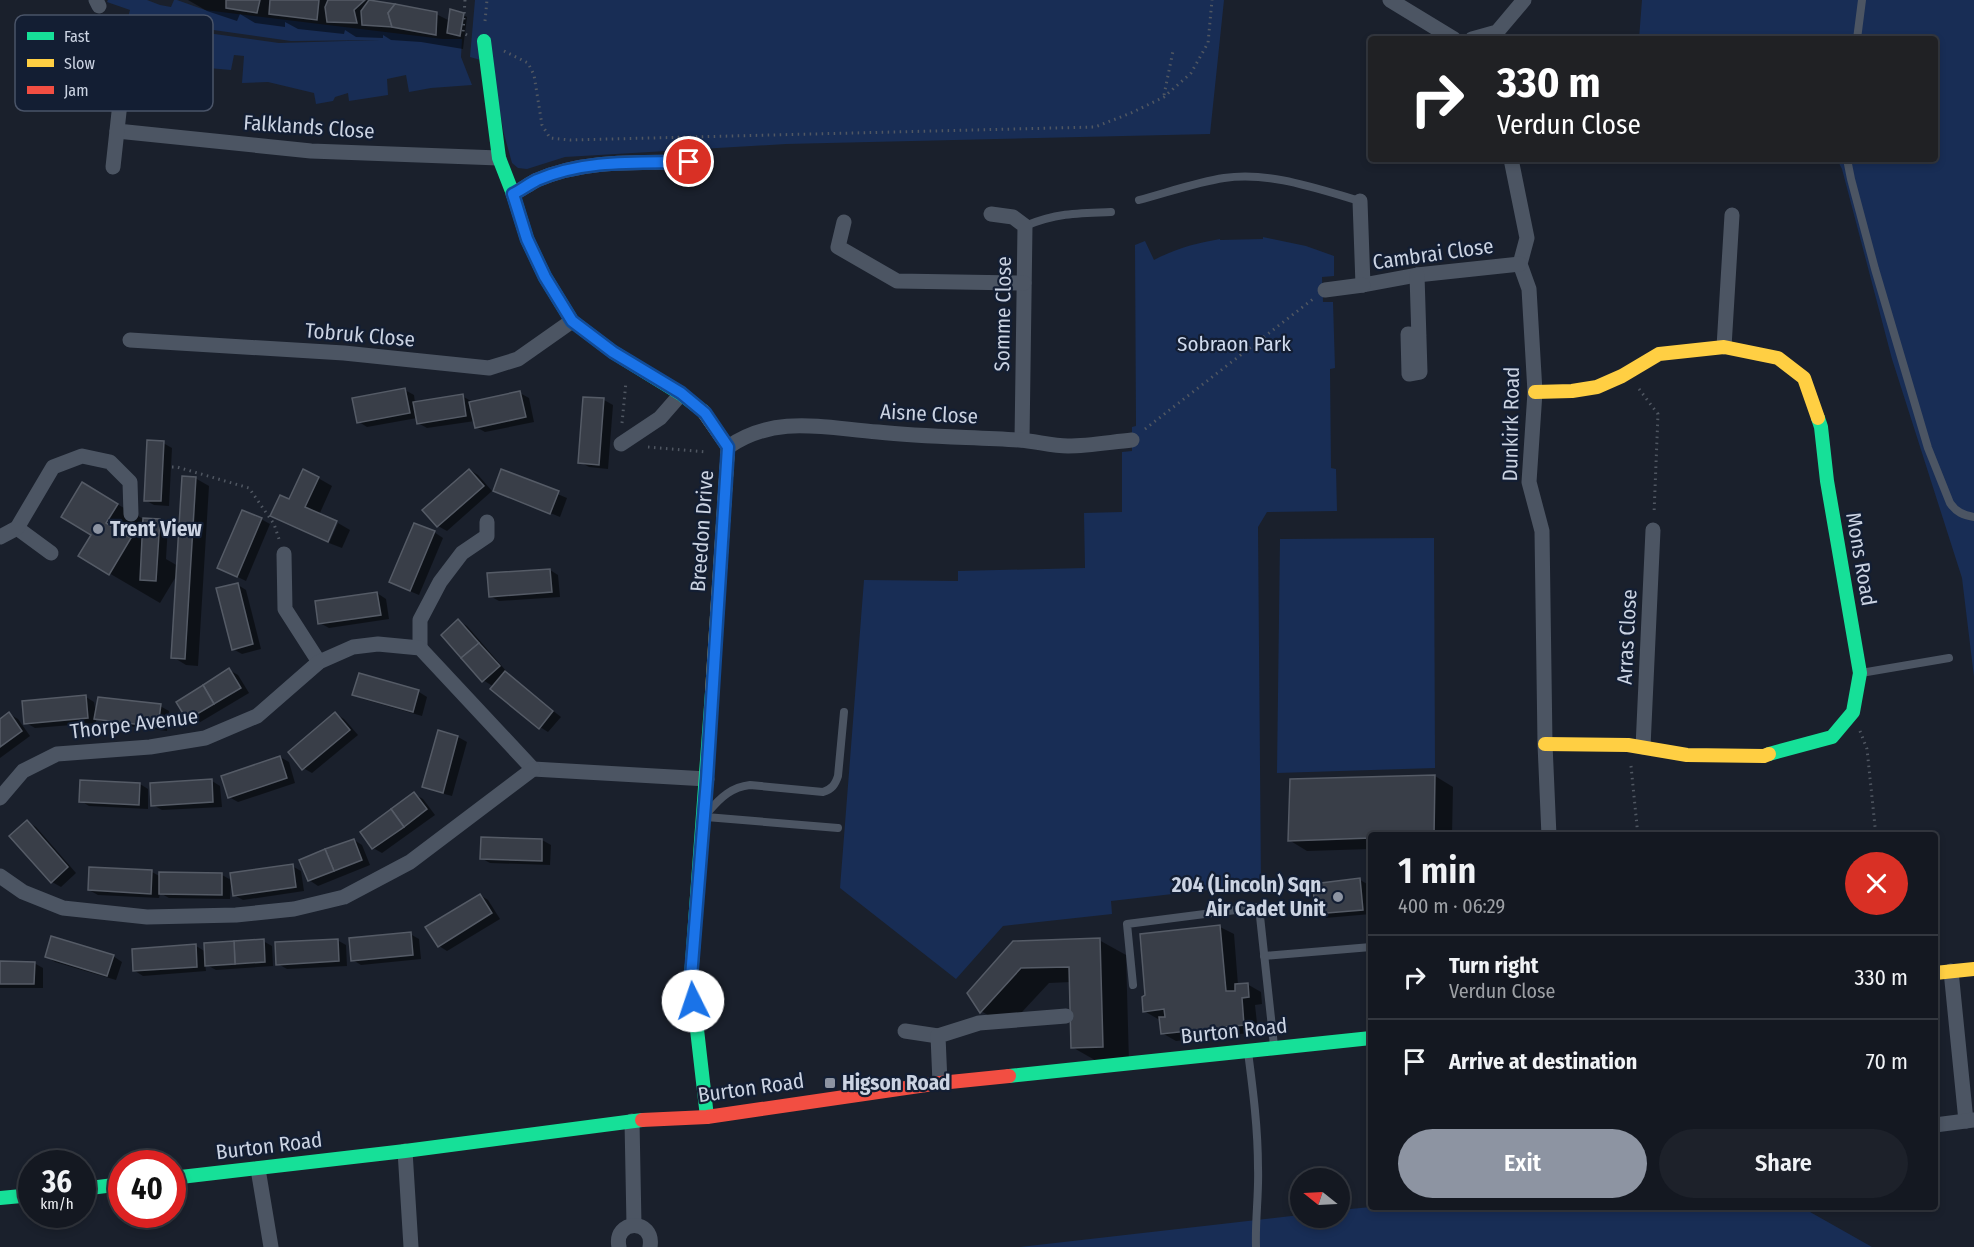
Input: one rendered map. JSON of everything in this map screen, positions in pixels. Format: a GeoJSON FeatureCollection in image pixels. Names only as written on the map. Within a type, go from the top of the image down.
{"type":"FeatureCollection","features":[{"type":"Feature","properties":{"kind":"street"},"geometry":{"type":"LineString","coordinates":[[1390,0],[1449,36]]}},
{"type":"Feature","properties":{"kind":"street"},"geometry":{"type":"LineString","coordinates":[[1483,36],[1497,32],[1524,0]]}},
{"type":"Feature","properties":{"kind":"street","name":"Breedon Drive"},"geometry":{"type":"LineString","coordinates":[[484,41],[499,158],[527,239],[545,277],[572,321],[613,352],[681,393],[705,413],[728,447],[707,779],[691,977],[707,1117]]}},
{"type":"Feature","properties":{"kind":"street"},"geometry":{"type":"LineString","coordinates":[[113,167],[119,111]]}},
{"type":"Feature","properties":{"kind":"street","name":"Falklands Close"},"geometry":{"type":"LineString","coordinates":[[117,131],[311,151],[499,158]]}},
{"type":"Feature","properties":{"kind":"street"},"geometry":{"type":"LineString","coordinates":[[513,194],[537,180],[578,168],[614,163],[689,162]]}},
{"type":"Feature","properties":{"kind":"street"},"geometry":{"type":"LineString","coordinates":[[1512,162],[1527,238],[1520,264]]}},
{"type":"Feature","properties":{"kind":"street","name":"Cambrai Close"},"geometry":{"type":"LineString","coordinates":[[1360,201],[1363,285],[1417,275],[1520,264]]}},
{"type":"Feature","properties":{"kind":"street"},"geometry":{"type":"LineString","coordinates":[[991,214],[1013,217],[1025,226]]}},
{"type":"Feature","properties":{"kind":"street"},"geometry":{"type":"LineString","coordinates":[[1724,347],[1732,215]]}},
{"type":"Feature","properties":{"kind":"street"},"geometry":{"type":"LineString","coordinates":[[844,222],[838,247],[897,281],[1024,283]]}},
{"type":"Feature","properties":{"kind":"street","name":"Somme Close"},"geometry":{"type":"LineString","coordinates":[[1022,440],[1025,226]]}},
{"type":"Feature","properties":{"kind":"street","name":"Dunkirk Road"},"geometry":{"type":"LineString","coordinates":[[1520,264],[1529,289],[1535,392],[1529,482],[1542,531],[1545,744],[1549,832]]}},
{"type":"Feature","properties":{"kind":"street"},"geometry":{"type":"LineString","coordinates":[[1417,275],[1419,335]]}},
{"type":"Feature","properties":{"kind":"street"},"geometry":{"type":"LineString","coordinates":[[1325,290],[1363,285]]}},
{"type":"Feature","properties":{"kind":"street","name":"Tobruk Close"},"geometry":{"type":"LineString","coordinates":[[130,340],[344,353],[489,368],[518,359],[572,321]]}},
{"type":"Feature","properties":{"kind":"street","name":"Mons Road"},"geometry":{"type":"LineString","coordinates":[[1535,392],[1572,391],[1597,387],[1659,354],[1724,347],[1778,358],[1804,378],[1821,427],[1828,493],[1860,673],[1853,712],[1832,737],[1764,756],[1687,755],[1636,746],[1545,744]]}},
{"type":"Feature","properties":{"kind":"street"},"geometry":{"type":"LineString","coordinates":[[621,444],[660,418],[681,393]]}},
{"type":"Feature","properties":{"kind":"street","name":"Aisne Close"},"geometry":{"type":"LineString","coordinates":[[728,447],[744,436],[797,425],[1022,440],[1067,446],[1132,440]]}},
{"type":"Feature","properties":{"kind":"street"},"geometry":{"type":"LineString","coordinates":[[0,537],[17,528],[53,467],[82,456],[110,462],[130,482],[130,514]]}},
{"type":"Feature","properties":{"kind":"street"},"geometry":{"type":"LineString","coordinates":[[487,522],[487,536],[462,554],[435,592],[420,620],[420,648],[533,769]]}},
{"type":"Feature","properties":{"kind":"street"},"geometry":{"type":"LineString","coordinates":[[17,528],[51,554]]}},
{"type":"Feature","properties":{"kind":"street","name":"Arras Close"},"geometry":{"type":"LineString","coordinates":[[1636,746],[1653,530]]}},
{"type":"Feature","properties":{"kind":"street"},"geometry":{"type":"LineString","coordinates":[[284,554],[285,609],[319,662]]}},
{"type":"Feature","properties":{"kind":"street","name":"Thorpe Avenue"},"geometry":{"type":"LineString","coordinates":[[0,798],[23,771],[57,754],[150,747],[205,738],[247,721],[257,716],[319,662],[353,647],[378,644],[420,648]]}},
{"type":"Feature","properties":{"kind":"street"},"geometry":{"type":"LineString","coordinates":[[0,876],[23,892],[63,908],[147,917],[237,915],[294,909],[344,897],[410,862],[533,769],[707,779]]}},
{"type":"Feature","properties":{"kind":"street"},"geometry":{"type":"LineString","coordinates":[[1938,973],[1974,969]]}},
{"type":"Feature","properties":{"kind":"street"},"geometry":{"type":"LineString","coordinates":[[1938,1125],[1970,1121],[1951,971]]}},
{"type":"Feature","properties":{"kind":"street"},"geometry":{"type":"LineString","coordinates":[[905,1031],[938,1036],[979,1023],[1066,1016]]}},
{"type":"Feature","properties":{"kind":"street"},"geometry":{"type":"LineString","coordinates":[[938,1036],[940,1083]]}},
{"type":"Feature","properties":{"kind":"street","name":"Burton Road"},"geometry":{"type":"LineString","coordinates":[[186,1177],[632,1121],[707,1117],[940,1083],[1368,1038]]}},
{"type":"Feature","properties":{"kind":"street"},"geometry":{"type":"LineString","coordinates":[[632,1121],[634,1225]]}},
{"type":"Feature","properties":{"kind":"street"},"geometry":{"type":"LineString","coordinates":[[405,1151],[411,1247]]}},
{"type":"Feature","properties":{"kind":"street"},"geometry":{"type":"LineString","coordinates":[[258,1169],[272,1247]]}},
{"type":"Feature","properties":{"kind":"street"},"geometry":{"type":"LineString","coordinates":[[0,1198],[18,1196]]}},
{"type":"Feature","properties":{"kind":"street"},"geometry":{"type":"LineString","coordinates":[[619,1247],[618,1238],[621,1231],[634,1225],[648,1231],[651,1238],[650,1247]]}},
{"type":"Feature","properties":{"kind":"lane"},"geometry":{"type":"LineString","coordinates":[[1857,36],[1862,0]]}},
{"type":"Feature","properties":{"kind":"lane"},"geometry":{"type":"LineString","coordinates":[[1848,162],[1869,246],[1928,448],[1950,503],[1961,514],[1974,517]]}},
{"type":"Feature","properties":{"kind":"lane"},"geometry":{"type":"LineString","coordinates":[[1139,200],[1225,178],[1261,178],[1306,186],[1360,201]]}},
{"type":"Feature","properties":{"kind":"lane"},"geometry":{"type":"LineString","coordinates":[[1025,226],[1046,217],[1068,213],[1111,212]]}},
{"type":"Feature","properties":{"kind":"lane"},"geometry":{"type":"LineString","coordinates":[[1860,673],[1949,658]]}},
{"type":"Feature","properties":{"kind":"lane"},"geometry":{"type":"LineString","coordinates":[[704,816],[719,800],[738,787],[750,785],[823,792],[830,790],[835,785],[838,776],[844,712]]}},
{"type":"Feature","properties":{"kind":"lane"},"geometry":{"type":"LineString","coordinates":[[704,816],[838,828]]}},
{"type":"Feature","properties":{"kind":"lane"},"geometry":{"type":"LineString","coordinates":[[1133,985],[1127,924],[1259,907],[1274,1048]]}},
{"type":"Feature","properties":{"kind":"lane"},"geometry":{"type":"LineString","coordinates":[[1264,956],[1368,947]]}},
{"type":"Feature","properties":{"kind":"lane"},"geometry":{"type":"LineString","coordinates":[[1248,1050],[1256,1123],[1258,1169],[1256,1247]]}},
{"type":"Feature","properties":{"kind":"path"},"geometry":{"type":"LineString","coordinates":[[465,0],[463,33],[528,63],[534,75],[542,125],[550,138],[570,140],[1095,127],[1164,97],[1191,73],[1208,44],[1212,0]]}},
{"type":"Feature","properties":{"kind":"path"},"geometry":{"type":"LineString","coordinates":[[1164,97],[1173,51]]}},
{"type":"Feature","properties":{"kind":"path"},"geometry":{"type":"LineString","coordinates":[[1132,440],[1325,290]]}},
{"type":"Feature","properties":{"kind":"path"},"geometry":{"type":"LineString","coordinates":[[1627,373],[1658,414],[1653,530]]}},
{"type":"Feature","properties":{"kind":"path"},"geometry":{"type":"LineString","coordinates":[[172,466],[249,488],[274,524],[284,554]]}},
{"type":"Feature","properties":{"kind":"path"},"geometry":{"type":"LineString","coordinates":[[1853,712],[1868,750],[1876,832]]}},
{"type":"Feature","properties":{"kind":"path"},"geometry":{"type":"LineString","coordinates":[[1636,746],[1638,832]]}},
{"type":"Feature","properties":{"kind":"green space"},"geometry":{"type":"Polygon","coordinates":[[[108,0],[147,0],[171,7],[174,0],[177,0],[205,10],[443,39],[462,39],[461,57],[472,85],[409,92],[406,75],[387,79],[388,95],[349,101],[348,93],[335,97],[333,101],[316,104],[314,93],[268,82],[242,83],[244,56],[234,55],[231,70],[213,68],[213,34],[279,43],[380,40],[291,41],[213,30],[213,15],[129,15],[130,10],[107,2],[108,0]]]}},
{"type":"Feature","properties":{"kind":"green space"},"geometry":{"type":"Polygon","coordinates":[[[475,0],[1224,0],[1210,134],[786,144],[565,157],[527,169],[518,168],[512,163],[504,134],[491,63],[470,57],[475,0]]]}},
{"type":"Feature","properties":{"kind":"green space"},"geometry":{"type":"Polygon","coordinates":[[[1642,0],[1974,0],[1974,677],[1962,578],[1892,359],[1838,162],[1938,162],[1938,36],[1639,36],[1642,0]]]}},
{"type":"Feature","properties":{"kind":"green space","name":"Sobraon Park"},"geometry":{"type":"Polygon","coordinates":[[[1263,237],[1306,246],[1334,256],[1334,276],[1322,277],[1323,302],[1333,302],[1335,368],[1330,369],[1331,468],[1336,469],[1337,511],[1267,512],[1258,527],[1261,884],[1111,901],[1112,914],[1003,926],[956,979],[840,888],[864,580],[958,581],[958,571],[1085,568],[1084,513],[1122,512],[1122,452],[1132,451],[1132,427],[1136,426],[1135,245],[1145,241],[1154,260],[1178,250],[1220,239],[1263,239],[1263,237]]]}},
{"type":"Feature","properties":{"kind":"green space"},"geometry":{"type":"Polygon","coordinates":[[[1434,538],[1435,768],[1277,773],[1280,539],[1434,538]]]}},
{"type":"Feature","properties":{"kind":"green space"},"geometry":{"type":"Polygon","coordinates":[[[1368,1207],[1368,1210],[1807,1210],[1872,1247],[1020,1247],[1290,1216],[1290,1228],[1350,1228],[1350,1209],[1368,1207]]]}},
{"type":"Feature","properties":{"kind":"building"},"geometry":{"type":"Polygon","coordinates":[[[226,0],[260,0],[257,13],[226,8],[226,0]]]}},
{"type":"Feature","properties":{"kind":"building"},"geometry":{"type":"Polygon","coordinates":[[[270,0],[319,0],[317,20],[269,14],[270,0]]]}},
{"type":"Feature","properties":{"kind":"building"},"geometry":{"type":"Polygon","coordinates":[[[328,0],[365,0],[354,10],[357,23],[327,22],[325,7],[328,0]]]}},
{"type":"Feature","properties":{"kind":"building"},"geometry":{"type":"Polygon","coordinates":[[[369,0],[395,4],[388,13],[392,27],[362,25],[361,11],[369,0]]]}},
{"type":"Feature","properties":{"kind":"building"},"geometry":{"type":"Polygon","coordinates":[[[395,4],[437,12],[436,35],[392,27],[388,13],[395,4]]]}},
{"type":"Feature","properties":{"kind":"building"},"geometry":{"type":"Polygon","coordinates":[[[450,9],[464,13],[460,36],[447,33],[450,9]]]}},
{"type":"Feature","properties":{"kind":"building"},"geometry":{"type":"Polygon","coordinates":[[[405,388],[410,413],[357,423],[352,398],[405,388]]]}},
{"type":"Feature","properties":{"kind":"building"},"geometry":{"type":"Polygon","coordinates":[[[520,391],[526,417],[475,428],[469,402],[520,391]]]}},
{"type":"Feature","properties":{"kind":"building"},"geometry":{"type":"Polygon","coordinates":[[[463,394],[466,416],[417,424],[413,402],[463,394]]]}},
{"type":"Feature","properties":{"kind":"building"},"geometry":{"type":"Polygon","coordinates":[[[583,397],[604,398],[599,465],[578,463],[583,397]]]}},
{"type":"Feature","properties":{"kind":"building"},"geometry":{"type":"Polygon","coordinates":[[[147,440],[164,441],[161,501],[144,501],[147,440]]]}},
{"type":"Feature","properties":{"kind":"building"},"geometry":{"type":"Polygon","coordinates":[[[303,469],[319,477],[305,507],[337,521],[328,542],[270,516],[280,495],[289,499],[303,469]]]}},
{"type":"Feature","properties":{"kind":"building"},"geometry":{"type":"Polygon","coordinates":[[[469,469],[484,486],[437,527],[422,510],[469,469]]]}},
{"type":"Feature","properties":{"kind":"building"},"geometry":{"type":"Polygon","coordinates":[[[501,469],[559,491],[550,514],[493,491],[501,469]]]}},
{"type":"Feature","properties":{"kind":"building"},"geometry":{"type":"Polygon","coordinates":[[[182,476],[196,477],[185,659],[171,658],[182,476]]]}},
{"type":"Feature","properties":{"kind":"building","name":"Trent View"},"geometry":{"type":"Polygon","coordinates":[[[82,482],[118,504],[106,523],[131,538],[109,575],[78,556],[91,535],[61,517],[82,482]]]}},
{"type":"Feature","properties":{"kind":"building"},"geometry":{"type":"Polygon","coordinates":[[[242,510],[262,518],[237,577],[217,568],[242,510]]]}},
{"type":"Feature","properties":{"kind":"building"},"geometry":{"type":"Polygon","coordinates":[[[143,518],[160,519],[156,581],[140,580],[143,518]]]}},
{"type":"Feature","properties":{"kind":"building"},"geometry":{"type":"Polygon","coordinates":[[[414,523],[435,531],[410,591],[389,582],[414,523]]]}},
{"type":"Feature","properties":{"kind":"building"},"geometry":{"type":"Polygon","coordinates":[[[550,569],[552,592],[489,597],[487,573],[550,569]]]}},
{"type":"Feature","properties":{"kind":"building"},"geometry":{"type":"Polygon","coordinates":[[[238,583],[253,644],[232,650],[216,588],[238,583]]]}},
{"type":"Feature","properties":{"kind":"building"},"geometry":{"type":"Polygon","coordinates":[[[377,592],[381,615],[318,624],[315,601],[377,592]]]}},
{"type":"Feature","properties":{"kind":"building"},"geometry":{"type":"Polygon","coordinates":[[[458,619],[479,643],[461,658],[441,635],[458,619]]]}},
{"type":"Feature","properties":{"kind":"building"},"geometry":{"type":"Polygon","coordinates":[[[479,643],[500,666],[482,682],[461,658],[479,643]]]}},
{"type":"Feature","properties":{"kind":"building"},"geometry":{"type":"Polygon","coordinates":[[[229,668],[241,688],[214,704],[203,685],[229,668]]]}},
{"type":"Feature","properties":{"kind":"building"},"geometry":{"type":"Polygon","coordinates":[[[505,671],[553,711],[539,729],[490,689],[505,671]]]}},
{"type":"Feature","properties":{"kind":"building"},"geometry":{"type":"Polygon","coordinates":[[[359,673],[419,690],[413,712],[352,695],[359,673]]]}},
{"type":"Feature","properties":{"kind":"building"},"geometry":{"type":"Polygon","coordinates":[[[203,685],[214,704],[187,720],[176,702],[203,685]]]}},
{"type":"Feature","properties":{"kind":"building"},"geometry":{"type":"Polygon","coordinates":[[[86,695],[88,718],[24,724],[22,701],[86,695]]]}},
{"type":"Feature","properties":{"kind":"building"},"geometry":{"type":"Polygon","coordinates":[[[98,697],[161,704],[158,727],[94,719],[98,697]]]}},
{"type":"Feature","properties":{"kind":"building"},"geometry":{"type":"Polygon","coordinates":[[[9,712],[22,731],[0,747],[0,719],[9,712]]]}},
{"type":"Feature","properties":{"kind":"building"},"geometry":{"type":"Polygon","coordinates":[[[335,712],[350,730],[302,770],[288,752],[335,712]]]}},
{"type":"Feature","properties":{"kind":"building"},"geometry":{"type":"Polygon","coordinates":[[[438,730],[458,736],[443,793],[422,787],[438,730]]]}},
{"type":"Feature","properties":{"kind":"building"},"geometry":{"type":"Polygon","coordinates":[[[280,756],[287,778],[228,798],[221,776],[280,756]]]}},
{"type":"Feature","properties":{"kind":"building"},"geometry":{"type":"Polygon","coordinates":[[[1435,775],[1434,832],[1368,832],[1368,838],[1288,841],[1290,779],[1435,775]]]}},
{"type":"Feature","properties":{"kind":"building"},"geometry":{"type":"Polygon","coordinates":[[[212,779],[213,802],[151,806],[150,783],[212,779]]]}},
{"type":"Feature","properties":{"kind":"building"},"geometry":{"type":"Polygon","coordinates":[[[80,780],[140,783],[139,805],[79,802],[80,780]]]}},
{"type":"Feature","properties":{"kind":"building"},"geometry":{"type":"Polygon","coordinates":[[[414,792],[427,809],[404,827],[391,809],[414,792]]]}},
{"type":"Feature","properties":{"kind":"building"},"geometry":{"type":"Polygon","coordinates":[[[391,809],[404,827],[372,849],[360,832],[391,809]]]}},
{"type":"Feature","properties":{"kind":"building"},"geometry":{"type":"Polygon","coordinates":[[[27,820],[68,867],[51,883],[9,836],[27,820]]]}},
{"type":"Feature","properties":{"kind":"building"},"geometry":{"type":"Polygon","coordinates":[[[481,837],[542,839],[542,861],[480,859],[481,837]]]}},
{"type":"Feature","properties":{"kind":"building"},"geometry":{"type":"Polygon","coordinates":[[[354,839],[362,860],[334,871],[325,849],[354,839]]]}},
{"type":"Feature","properties":{"kind":"building"},"geometry":{"type":"Polygon","coordinates":[[[325,849],[334,871],[308,881],[299,860],[325,849]]]}},
{"type":"Feature","properties":{"kind":"building"},"geometry":{"type":"Polygon","coordinates":[[[293,864],[296,887],[233,896],[230,873],[293,864]]]}},
{"type":"Feature","properties":{"kind":"building"},"geometry":{"type":"Polygon","coordinates":[[[89,867],[152,870],[151,894],[88,890],[89,867]]]}},
{"type":"Feature","properties":{"kind":"building"},"geometry":{"type":"Polygon","coordinates":[[[159,872],[222,873],[222,895],[159,894],[159,872]]]}},
{"type":"Feature","properties":{"kind":"building","name":"204 (Lincoln) Sqn. Air Cadet Unit"},"geometry":{"type":"Polygon","coordinates":[[[1360,878],[1363,910],[1315,914],[1313,884],[1360,878]]]}},
{"type":"Feature","properties":{"kind":"building"},"geometry":{"type":"Polygon","coordinates":[[[480,894],[492,913],[438,947],[425,927],[480,894]]]}},
{"type":"Feature","properties":{"kind":"building"},"geometry":{"type":"Polygon","coordinates":[[[1220,925],[1226,991],[1235,991],[1235,984],[1248,983],[1249,997],[1242,998],[1244,1025],[1161,1034],[1159,1017],[1165,1017],[1164,1009],[1143,1012],[1142,997],[1145,995],[1140,934],[1220,925]]]}},
{"type":"Feature","properties":{"kind":"building"},"geometry":{"type":"Polygon","coordinates":[[[411,932],[413,955],[351,961],[349,938],[411,932]]]}},
{"type":"Feature","properties":{"kind":"building"},"geometry":{"type":"Polygon","coordinates":[[[51,936],[114,955],[107,976],[45,957],[51,936]]]}},
{"type":"Feature","properties":{"kind":"building"},"geometry":{"type":"Polygon","coordinates":[[[1100,938],[1103,1047],[1071,1048],[1069,967],[1021,968],[980,1013],[967,993],[1013,941],[1100,938]]]}},
{"type":"Feature","properties":{"kind":"building"},"geometry":{"type":"Polygon","coordinates":[[[264,939],[265,962],[235,964],[234,941],[264,939]]]}},
{"type":"Feature","properties":{"kind":"building"},"geometry":{"type":"Polygon","coordinates":[[[338,939],[339,961],[276,965],[275,942],[338,939]]]}},
{"type":"Feature","properties":{"kind":"building"},"geometry":{"type":"Polygon","coordinates":[[[234,941],[235,964],[205,966],[204,943],[234,941]]]}},
{"type":"Feature","properties":{"kind":"building"},"geometry":{"type":"Polygon","coordinates":[[[196,944],[197,967],[133,971],[132,949],[196,944]]]}},
{"type":"Feature","properties":{"kind":"building"},"geometry":{"type":"Polygon","coordinates":[[[0,961],[35,962],[34,984],[0,984],[0,961]]]}},
{"type":"Feature","properties":{"kind":"traffic: fast"},"geometry":{"type":"LineString","coordinates":[[484,41],[499,158],[527,239],[545,277],[572,321],[613,352],[681,394],[703,411]]}},
{"type":"Feature","properties":{"kind":"traffic: fast"},"geometry":{"type":"LineString","coordinates":[[1769,754],[1832,737],[1853,712],[1860,673],[1818,418]]}},
{"type":"Feature","properties":{"kind":"traffic: fast"},"geometry":{"type":"LineString","coordinates":[[707,1117],[691,977],[712,692]]}},
{"type":"Feature","properties":{"kind":"traffic: fast"},"geometry":{"type":"LineString","coordinates":[[1009,1076],[1368,1038]]}},
{"type":"Feature","properties":{"kind":"traffic: fast"},"geometry":{"type":"LineString","coordinates":[[186,1176],[642,1120]]}},
{"type":"Feature","properties":{"kind":"traffic: fast"},"geometry":{"type":"LineString","coordinates":[[96,1187],[108,1186]]}},
{"type":"Feature","properties":{"kind":"traffic: fast"},"geometry":{"type":"LineString","coordinates":[[0,1198],[18,1196]]}},
{"type":"Feature","properties":{"kind":"traffic: slow"},"geometry":{"type":"LineString","coordinates":[[1535,392],[1572,391],[1597,387],[1622,376],[1659,354],[1724,347],[1778,358],[1804,378],[1818,418]]}},
{"type":"Feature","properties":{"kind":"traffic: slow"},"geometry":{"type":"LineString","coordinates":[[703,411],[728,447],[712,692]]}},
{"type":"Feature","properties":{"kind":"traffic: slow"},"geometry":{"type":"LineString","coordinates":[[1545,744],[1628,745],[1687,755],[1764,756],[1769,754]]}},
{"type":"Feature","properties":{"kind":"traffic: slow"},"geometry":{"type":"LineString","coordinates":[[1938,973],[1974,969]]}},
{"type":"Feature","properties":{"kind":"traffic: jam"},"geometry":{"type":"LineString","coordinates":[[642,1120],[707,1117],[940,1083],[1009,1076]]}},
{"type":"Feature","properties":{"kind":"place","name":"Trent View"},"geometry":{"type":"Point","coordinates":[98,529]}},
{"type":"Feature","properties":{"kind":"place","name":"204 (Lincoln) Sqn. Air Cadet Unit"},"geometry":{"type":"Point","coordinates":[1338,897]}},
{"type":"Feature","properties":{"kind":"place","name":"Higson Road"},"geometry":{"type":"Point","coordinates":[830,1083]}},
{"type":"Feature","properties":{"kind":"route"},"geometry":{"type":"LineString","coordinates":[[689,162],[614,163],[578,168],[537,180],[513,194],[527,239],[545,277],[572,321],[613,352],[681,393],[705,413],[728,447],[707,779],[691,977],[693,1001]]}}]}
